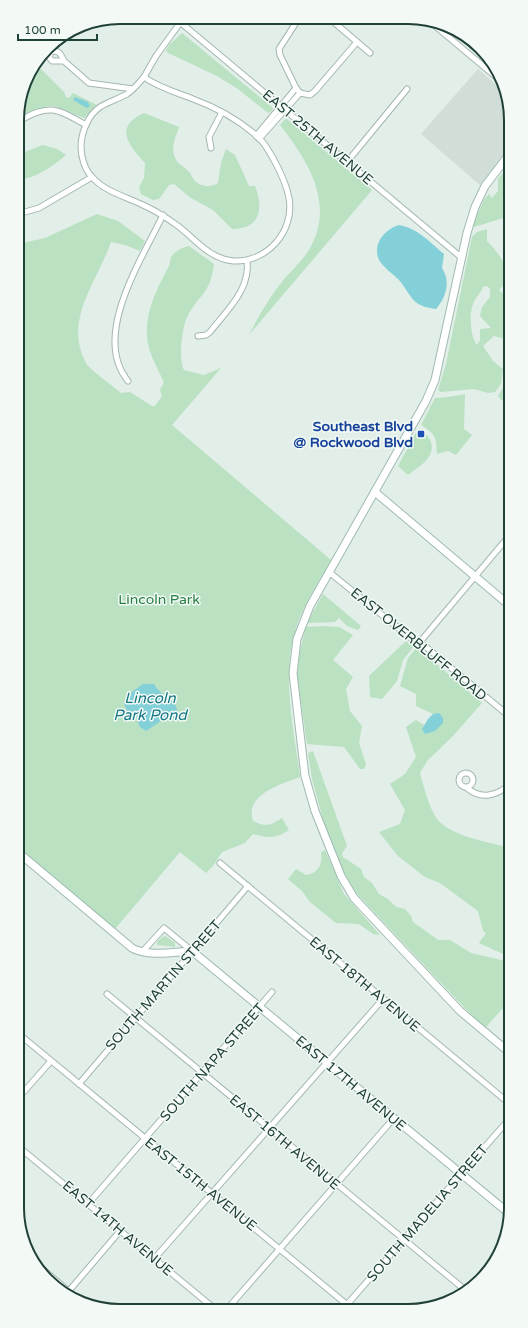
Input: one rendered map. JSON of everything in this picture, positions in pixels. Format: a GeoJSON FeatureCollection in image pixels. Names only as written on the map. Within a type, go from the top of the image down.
{"type":"FeatureCollection","features":[{"type":"Feature","properties":{"kind":"main road"},"geometry":{"type":"LineString","coordinates":[[504,161],[485,186],[475,207],[435,380],[410,431],[329,572],[301,626],[294,659],[295,700],[305,776],[315,811],[341,876],[354,898],[460,1011],[504,1048]]}},
{"type":"Feature","properties":{"kind":"main road"},"geometry":{"type":"LineString","coordinates":[[375,492],[504,601]]}},
{"type":"Feature","properties":{"kind":"main road"},"geometry":{"type":"LineString","coordinates":[[24,857],[132,948],[143,951],[192,951]]}},
{"type":"Feature","properties":{"kind":"main road","name":"EAST 17TH AVENUE"},"geometry":{"type":"LineString","coordinates":[[192,951],[504,1209]]}},
{"type":"Feature","properties":{"kind":"street"},"geometry":{"type":"LineString","coordinates":[[144,77],[161,87],[194,99],[222,112],[258,137],[284,181],[289,198],[290,210],[285,228],[276,244],[266,252],[247,260],[232,261],[211,253],[163,215],[108,190],[92,177],[83,160],[81,148],[86,125],[98,108],[128,94],[133,89],[144,77],[156,56],[179,24]]}},
{"type":"Feature","properties":{"kind":"street","name":"EAST 25TH AVENUE"},"geometry":{"type":"LineString","coordinates":[[181,24],[283,107],[462,258]]}},
{"type":"Feature","properties":{"kind":"street"},"geometry":{"type":"LineString","coordinates":[[295,24],[279,49],[280,55],[298,91],[310,95],[357,42]]}},
{"type":"Feature","properties":{"kind":"street"},"geometry":{"type":"LineString","coordinates":[[336,24],[370,53]]}},
{"type":"Feature","properties":{"kind":"street"},"geometry":{"type":"LineString","coordinates":[[439,29],[492,75]]}},
{"type":"Feature","properties":{"kind":"street"},"geometry":{"type":"LineString","coordinates":[[64,61],[89,83],[133,89]]}},
{"type":"Feature","properties":{"kind":"street"},"geometry":{"type":"LineString","coordinates":[[347,162],[407,89]]}},
{"type":"Feature","properties":{"kind":"street"},"geometry":{"type":"LineString","coordinates":[[258,137],[298,91]]}},
{"type":"Feature","properties":{"kind":"street"},"geometry":{"type":"LineString","coordinates":[[24,119],[45,109],[63,112],[86,125]]}},
{"type":"Feature","properties":{"kind":"street"},"geometry":{"type":"LineString","coordinates":[[211,148],[209,137],[222,112]]}},
{"type":"Feature","properties":{"kind":"street"},"geometry":{"type":"LineString","coordinates":[[24,212],[39,208],[92,177]]}},
{"type":"Feature","properties":{"kind":"street"},"geometry":{"type":"LineString","coordinates":[[128,380],[118,366],[115,337],[116,322],[122,300],[163,215]]}},
{"type":"Feature","properties":{"kind":"street"},"geometry":{"type":"LineString","coordinates":[[198,336],[210,332],[242,290],[248,276],[247,260]]}},
{"type":"Feature","properties":{"kind":"street"},"geometry":{"type":"LineString","coordinates":[[420,642],[504,542]]}},
{"type":"Feature","properties":{"kind":"street","name":"EAST OVERBLUFF ROAD"},"geometry":{"type":"LineString","coordinates":[[329,572],[413,640],[420,642],[504,712]]}},
{"type":"Feature","properties":{"kind":"street"},"geometry":{"type":"LineString","coordinates":[[467,788],[477,794],[486,796],[501,792],[504,789]]}},
{"type":"Feature","properties":{"kind":"street","name":"EAST 18TH AVENUE"},"geometry":{"type":"LineString","coordinates":[[220,863],[504,1099]]}},
{"type":"Feature","properties":{"kind":"street","name":"SOUTH MARTIN STREET"},"geometry":{"type":"LineString","coordinates":[[78,1084],[248,886]]}},
{"type":"Feature","properties":{"kind":"street","name":"EAST 17TH AVENUE"},"geometry":{"type":"LineString","coordinates":[[143,951],[164,928],[192,951]]}},
{"type":"Feature","properties":{"kind":"street","name":"SOUTH NAPA STREET"},"geometry":{"type":"LineString","coordinates":[[88,1204],[203,1074],[272,992]]}},
{"type":"Feature","properties":{"kind":"street","name":"EAST 16TH AVENUE"},"geometry":{"type":"LineString","coordinates":[[107,994],[462,1287]]}},
{"type":"Feature","properties":{"kind":"street"},"geometry":{"type":"LineString","coordinates":[[154,1259],[384,999]]}},
{"type":"Feature","properties":{"kind":"street","name":"EAST 15TH AVENUE"},"geometry":{"type":"LineString","coordinates":[[24,1038],[343,1304]]}},
{"type":"Feature","properties":{"kind":"street"},"geometry":{"type":"LineString","coordinates":[[24,1091],[51,1061]]}},
{"type":"Feature","properties":{"kind":"street"},"geometry":{"type":"LineString","coordinates":[[232,1304],[394,1118]]}},
{"type":"Feature","properties":{"kind":"street","name":"SOUTH MADELIA STREET"},"geometry":{"type":"LineString","coordinates":[[350,1304],[504,1124]]}},
{"type":"Feature","properties":{"kind":"street","name":"EAST 14TH AVENUE"},"geometry":{"type":"LineString","coordinates":[[24,1151],[210,1304]]}},
{"type":"Feature","properties":{"kind":"street"},"geometry":{"type":"LineString","coordinates":[[72,1291],[120,1231]]}},
{"type":"Feature","properties":{"kind":"shaded area"},"geometry":{"type":"Polygon","coordinates":[[[478,69],[498,86],[503,107],[504,156],[481,186],[421,134],[478,69]]]}},
{"type":"Feature","properties":{"kind":"green space"},"geometry":{"type":"Polygon","coordinates":[[[182,33],[273,108],[272,111],[268,113],[238,89],[217,76],[168,53],[166,51],[169,45],[182,33]]]}},
{"type":"Feature","properties":{"kind":"green space"},"geometry":{"type":"Polygon","coordinates":[[[40,68],[64,92],[66,97],[69,98],[73,93],[97,105],[84,118],[54,106],[47,106],[24,115],[27,95],[31,83],[40,68]]]}},
{"type":"Feature","properties":{"kind":"green space"},"geometry":{"type":"Polygon","coordinates":[[[144,113],[179,127],[173,145],[175,158],[178,163],[189,172],[195,181],[201,185],[210,186],[218,183],[221,163],[226,149],[235,155],[249,186],[255,186],[258,194],[259,210],[254,221],[249,226],[232,229],[213,210],[191,198],[174,184],[169,185],[159,199],[153,200],[141,194],[139,187],[144,178],[145,163],[129,143],[126,130],[134,118],[144,113]]]}},
{"type":"Feature","properties":{"kind":"green space"},"geometry":{"type":"Polygon","coordinates":[[[285,119],[287,119],[372,190],[249,335],[275,291],[309,250],[317,233],[320,216],[319,200],[309,168],[280,125],[285,119]]]}},
{"type":"Feature","properties":{"kind":"green space"},"geometry":{"type":"Polygon","coordinates":[[[43,145],[57,149],[66,155],[49,168],[24,179],[24,152],[43,145]]]}},
{"type":"Feature","properties":{"kind":"green space"},"geometry":{"type":"Polygon","coordinates":[[[504,172],[504,219],[503,218],[471,228],[485,198],[489,194],[492,198],[498,191],[498,179],[504,172]]]}},
{"type":"Feature","properties":{"kind":"green space","name":"Lincoln Park"},"geometry":{"type":"Polygon","coordinates":[[[97,214],[118,221],[145,241],[140,251],[125,245],[111,242],[85,301],[80,316],[78,332],[80,347],[88,366],[121,393],[130,392],[152,406],[155,406],[162,396],[160,390],[164,382],[149,348],[147,336],[148,317],[153,300],[169,266],[171,257],[182,248],[189,246],[214,264],[207,287],[186,320],[181,358],[184,370],[204,375],[221,368],[172,425],[331,560],[312,592],[297,625],[289,662],[290,701],[300,777],[275,787],[259,797],[254,804],[252,812],[253,821],[264,825],[274,823],[282,818],[289,830],[280,835],[271,837],[253,834],[245,843],[222,852],[213,866],[206,873],[180,852],[115,929],[24,853],[24,243],[45,238],[97,214]]]}},
{"type":"Feature","properties":{"kind":"green space"},"geometry":{"type":"Polygon","coordinates":[[[487,229],[487,241],[504,264],[504,284],[499,290],[504,294],[504,339],[494,336],[483,346],[493,361],[503,369],[501,384],[495,392],[488,393],[474,389],[441,392],[438,390],[446,364],[472,237],[477,232],[487,229]],[[487,286],[483,287],[472,308],[472,331],[477,345],[480,340],[480,329],[491,328],[480,316],[482,307],[490,297],[490,289],[487,286]]]}},
{"type":"Feature","properties":{"kind":"green space"},"geometry":{"type":"Polygon","coordinates":[[[504,386],[504,398],[502,401],[498,396],[504,386]]]}},
{"type":"Feature","properties":{"kind":"green space"},"geometry":{"type":"Polygon","coordinates":[[[465,394],[464,429],[472,435],[456,455],[448,451],[437,454],[434,436],[430,431],[421,425],[435,398],[465,394]]]}},
{"type":"Feature","properties":{"kind":"green space"},"geometry":{"type":"Polygon","coordinates":[[[418,429],[428,437],[432,445],[431,454],[426,461],[408,475],[398,466],[418,429]]]}},
{"type":"Feature","properties":{"kind":"green space"},"geometry":{"type":"Polygon","coordinates":[[[323,594],[361,626],[358,630],[347,626],[339,618],[335,622],[307,623],[323,594]]]}},
{"type":"Feature","properties":{"kind":"green space"},"geometry":{"type":"Polygon","coordinates":[[[306,627],[339,627],[353,635],[333,660],[353,677],[346,689],[350,711],[362,726],[359,743],[366,764],[364,769],[360,769],[344,747],[307,744],[297,675],[300,651],[306,627]]]}},
{"type":"Feature","properties":{"kind":"green space"},"geometry":{"type":"Polygon","coordinates":[[[406,641],[414,646],[403,660],[397,681],[382,699],[370,697],[369,676],[406,641]]]}},
{"type":"Feature","properties":{"kind":"green space"},"geometry":{"type":"Polygon","coordinates":[[[417,647],[482,703],[452,737],[427,761],[420,773],[430,806],[435,816],[441,823],[448,829],[458,833],[480,841],[504,847],[504,954],[479,943],[486,933],[483,931],[478,911],[440,883],[425,877],[398,856],[379,832],[400,824],[405,810],[390,784],[405,774],[416,757],[406,727],[416,720],[424,725],[422,729],[439,714],[433,714],[416,706],[416,694],[400,686],[408,658],[417,647]]]}},
{"type":"Feature","properties":{"kind":"green space"},"geometry":{"type":"Polygon","coordinates":[[[313,751],[347,846],[342,853],[343,857],[361,869],[364,877],[372,883],[379,894],[388,899],[396,907],[405,909],[411,916],[413,922],[438,940],[450,940],[471,953],[504,961],[504,1010],[502,1009],[485,1028],[359,896],[351,885],[339,863],[324,823],[312,779],[308,753],[313,751]]]}},
{"type":"Feature","properties":{"kind":"green space"},"geometry":{"type":"Polygon","coordinates":[[[325,850],[344,894],[380,935],[373,934],[359,924],[336,923],[310,902],[302,891],[288,879],[296,869],[306,875],[317,870],[321,861],[321,852],[325,850]]]}},
{"type":"Feature","properties":{"kind":"green space"},"geometry":{"type":"Polygon","coordinates":[[[165,936],[175,943],[175,947],[157,945],[157,942],[165,936]]]}},
{"type":"Feature","properties":{"kind":"water"},"geometry":{"type":"Polygon","coordinates":[[[75,97],[88,102],[90,106],[87,108],[73,100],[75,97]]]}},
{"type":"Feature","properties":{"kind":"water"},"geometry":{"type":"Polygon","coordinates":[[[399,225],[412,229],[444,254],[442,268],[445,273],[447,284],[445,295],[436,309],[422,306],[413,300],[399,280],[379,260],[377,248],[381,238],[389,230],[399,225]]]}},
{"type":"Feature","properties":{"kind":"water","name":"Lincoln Park Pond"},"geometry":{"type":"Polygon","coordinates":[[[143,684],[154,684],[161,693],[174,703],[177,713],[176,719],[165,718],[146,731],[140,727],[136,716],[129,714],[124,704],[129,694],[143,684]]]}},
{"type":"Feature","properties":{"kind":"water"},"geometry":{"type":"Polygon","coordinates":[[[439,713],[443,718],[443,723],[435,731],[425,734],[422,729],[428,719],[433,714],[439,713]]]}},
{"type":"Feature","properties":{"kind":"place","name":"Southeast Blvd @ Rockwood Blvd"},"geometry":{"type":"Point","coordinates":[421,434]}}]}
